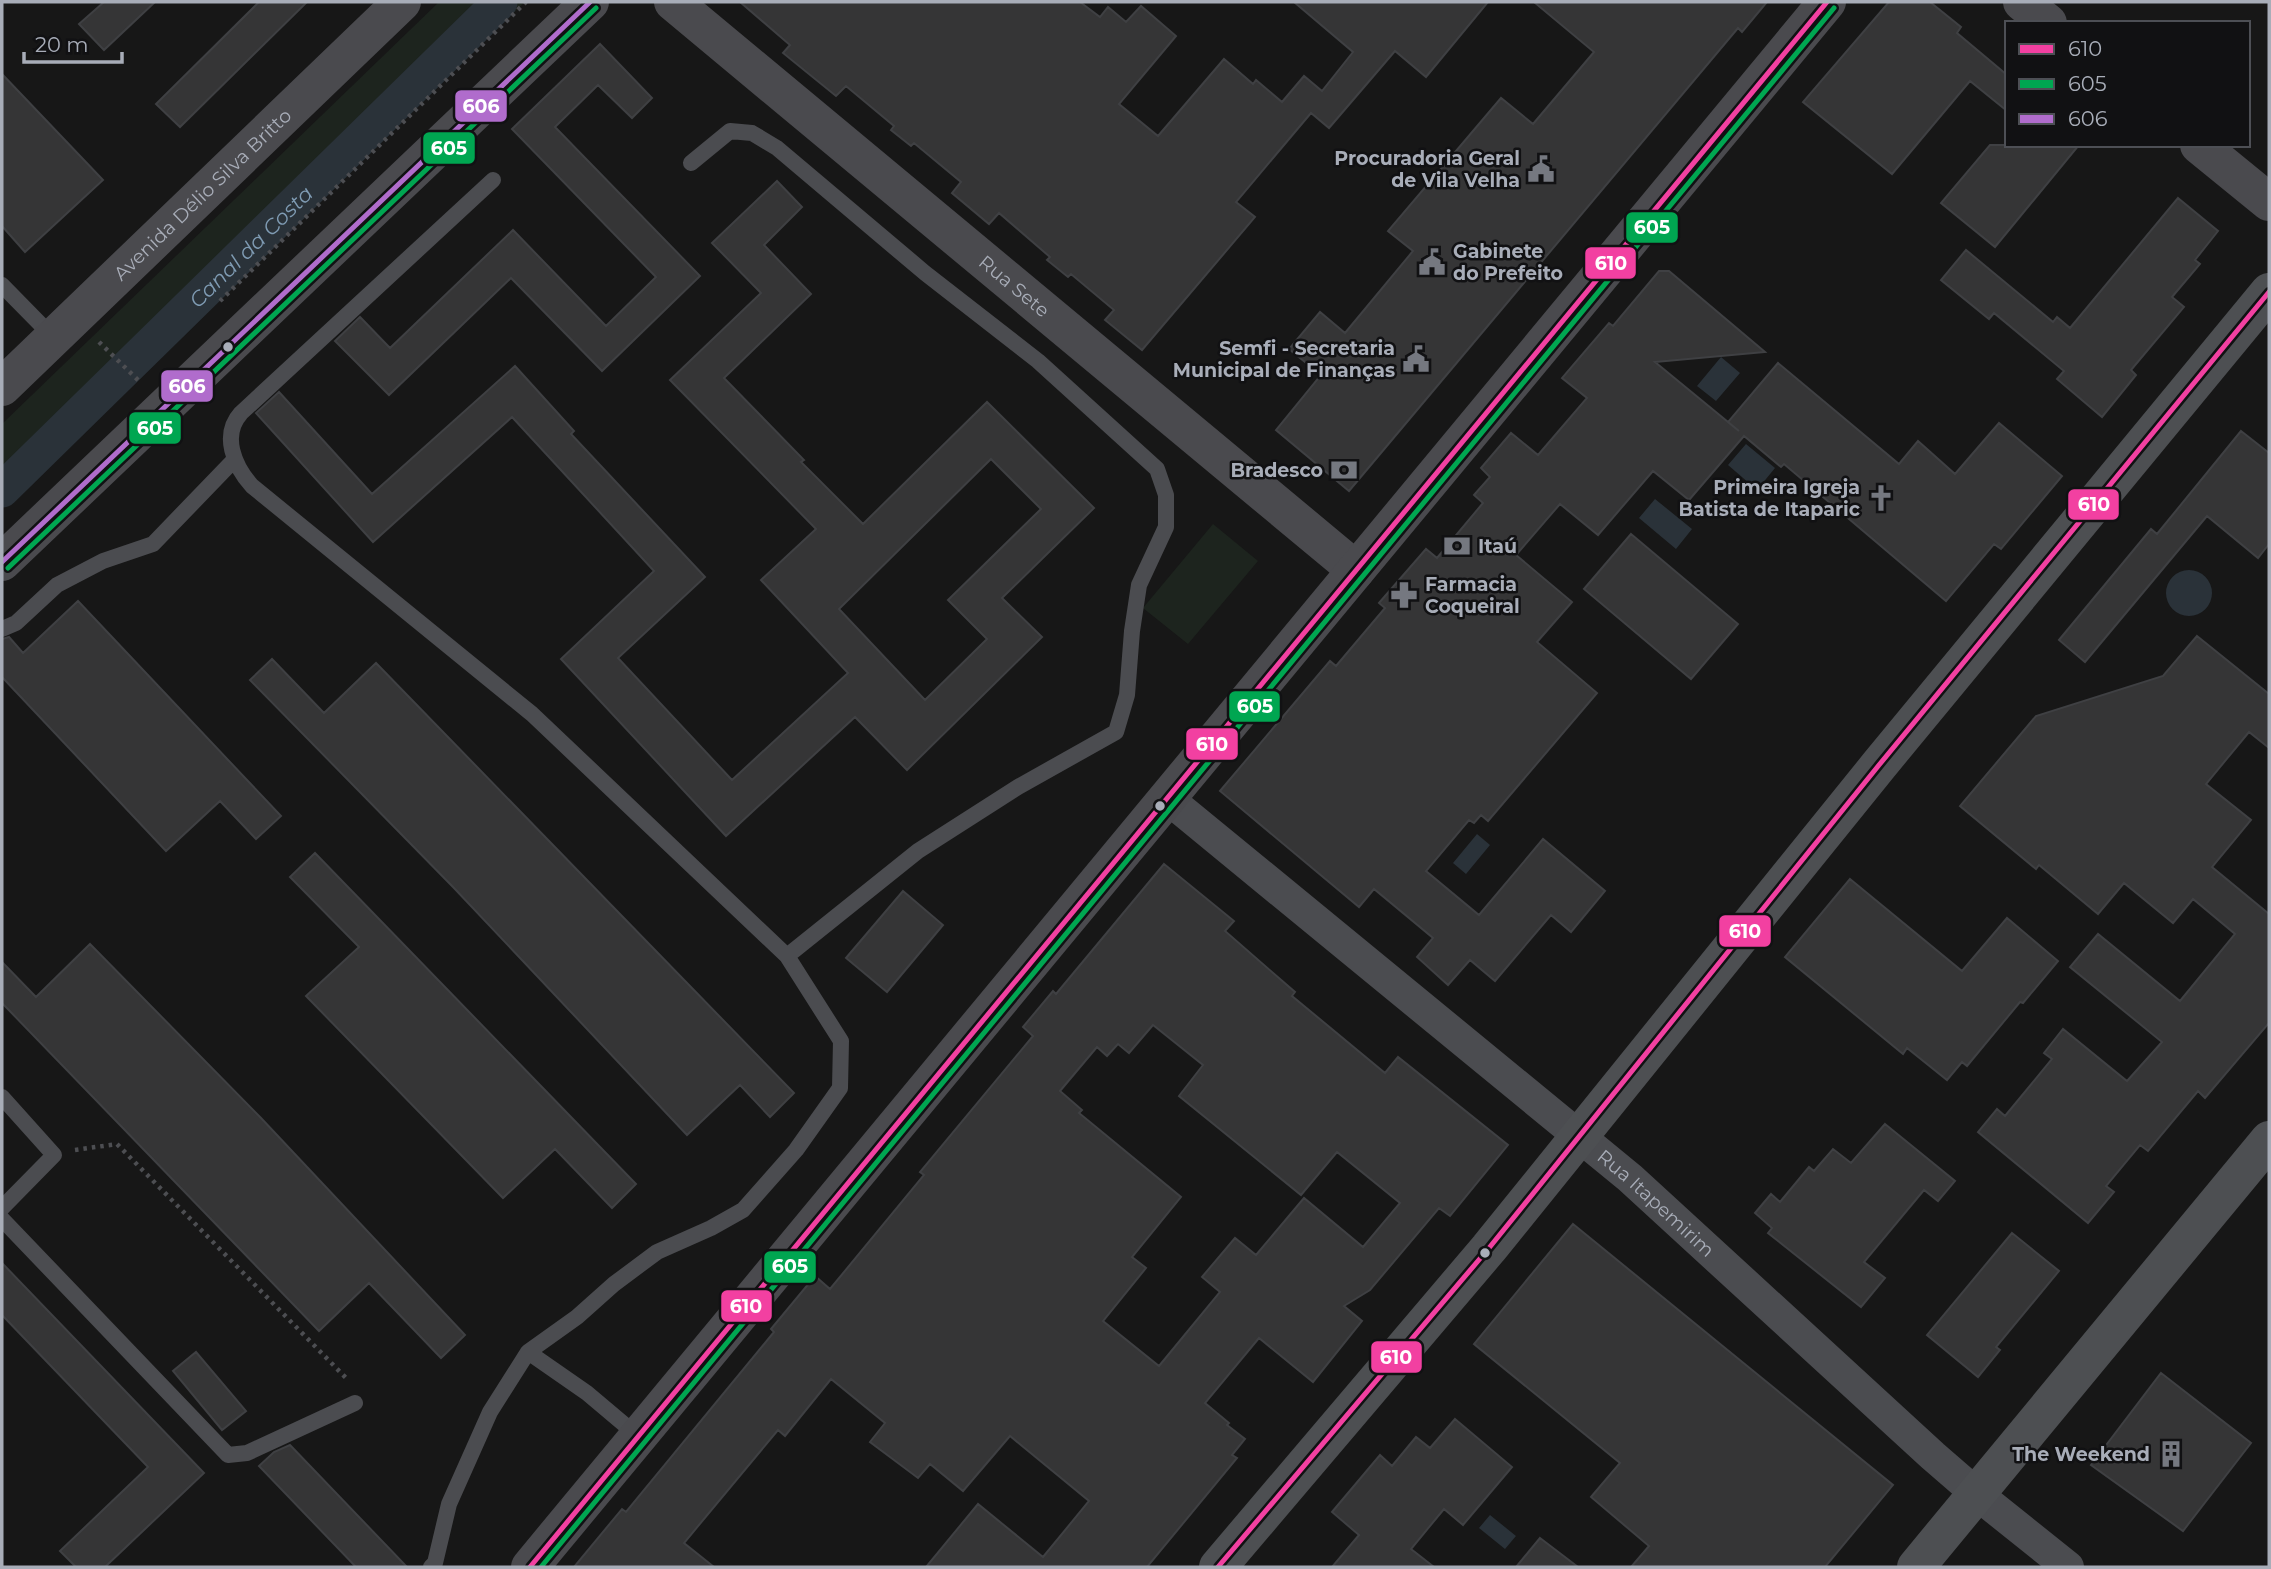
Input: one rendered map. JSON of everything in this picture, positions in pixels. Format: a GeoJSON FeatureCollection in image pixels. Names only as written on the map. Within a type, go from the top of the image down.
{"type":"FeatureCollection","features":[{"type":"Feature","properties":{"kind":"main road"},"geometry":{"type":"LineString","coordinates":[[1218,1567],[1581,1137],[1878,765],[2269,292]]}},
{"type":"Feature","properties":{"kind":"main road"},"geometry":{"type":"LineString","coordinates":[[1916,1567],[2269,1140]]}},
{"type":"Feature","properties":{"kind":"street","name":"Avenida Délio Silva Britto"},"geometry":{"type":"LineString","coordinates":[[2,387],[402,2]]}},
{"type":"Feature","properties":{"kind":"street"},"geometry":{"type":"LineString","coordinates":[[2,562],[590,2]]}},
{"type":"Feature","properties":{"kind":"street","name":"Rua Sete"},"geometry":{"type":"LineString","coordinates":[[673,2],[1356,570]]}},
{"type":"Feature","properties":{"kind":"street"},"geometry":{"type":"LineString","coordinates":[[530,1567],[1827,2]]}},
{"type":"Feature","properties":{"kind":"street"},"geometry":{"type":"LineString","coordinates":[[2022,2],[2046,21]]}},
{"type":"Feature","properties":{"kind":"street"},"geometry":{"type":"LineString","coordinates":[[2201,147],[2269,202]]}},
{"type":"Feature","properties":{"kind":"street","name":"Rua Itapemirim"},"geometry":{"type":"LineString","coordinates":[[1167,798],[1581,1137],[1978,1495],[2068,1567]]}},
{"type":"Feature","properties":{"kind":"lane"},"geometry":{"type":"LineString","coordinates":[[691,163],[730,131],[752,133],[777,148],[925,273],[1038,361],[1157,469],[1166,495],[1166,527],[1139,585],[1127,695],[1116,732],[1018,788],[918,851],[787,956]]}},
{"type":"Feature","properties":{"kind":"lane"},"geometry":{"type":"LineString","coordinates":[[431,1567],[435,1563],[449,1504],[490,1412],[528,1352],[577,1317],[614,1284],[657,1252],[711,1228],[743,1210],[796,1150],[840,1088],[841,1041],[787,956],[533,714],[252,486],[241,474],[235,459],[231,433],[234,421],[241,413],[493,180]]}},
{"type":"Feature","properties":{"kind":"lane"},"geometry":{"type":"LineString","coordinates":[[2,285],[53,337]]}},
{"type":"Feature","properties":{"kind":"lane"},"geometry":{"type":"LineString","coordinates":[[2,629],[16,623],[57,585],[103,561],[153,544],[235,459]]}},
{"type":"Feature","properties":{"kind":"lane"},"geometry":{"type":"LineString","coordinates":[[2,1097],[54,1154],[2,1209]]}},
{"type":"Feature","properties":{"kind":"lane"},"geometry":{"type":"LineString","coordinates":[[2,1219],[228,1455],[247,1453],[355,1402]]}},
{"type":"Feature","properties":{"kind":"lane"},"geometry":{"type":"LineString","coordinates":[[528,1352],[587,1393],[638,1436]]}},
{"type":"Feature","properties":{"kind":"path"},"geometry":{"type":"LineString","coordinates":[[218,303],[526,2]]}},
{"type":"Feature","properties":{"kind":"path"},"geometry":{"type":"LineString","coordinates":[[118,361],[134,376]]}},
{"type":"Feature","properties":{"kind":"path"},"geometry":{"type":"LineString","coordinates":[[138,381],[148,371]]}},
{"type":"Feature","properties":{"kind":"path"},"geometry":{"type":"LineString","coordinates":[[54,1154],[90,1146],[117,1144],[354,1385]]}},
{"type":"Feature","properties":{"kind":"shaded area"},"geometry":{"type":"Polygon","coordinates":[[[439,2],[525,2],[2,497],[2,424],[439,2]]]}},
{"type":"Feature","properties":{"kind":"shaded area"},"geometry":{"type":"Polygon","coordinates":[[[1721,357],[1740,373],[1716,401],[1697,386],[1721,357]]]}},
{"type":"Feature","properties":{"kind":"shaded area"},"geometry":{"type":"Polygon","coordinates":[[[1746,444],[1775,468],[1757,490],[1728,465],[1746,444]]]}},
{"type":"Feature","properties":{"kind":"shaded area"},"geometry":{"type":"Polygon","coordinates":[[[1655,499],[1692,529],[1676,549],[1639,518],[1655,499]]]}},
{"type":"Feature","properties":{"kind":"shaded area"},"geometry":{"type":"Polygon","coordinates":[[[1213,524],[1258,561],[1188,644],[1143,608],[1213,524]]]}},
{"type":"Feature","properties":{"kind":"shaded area"},"geometry":{"type":"Polygon","coordinates":[[[2189,570],[2205,577],[2212,593],[2205,609],[2189,616],[2173,609],[2166,593],[2173,577],[2189,570]]]}},
{"type":"Feature","properties":{"kind":"shaded area"},"geometry":{"type":"Polygon","coordinates":[[[1477,834],[1490,845],[1466,874],[1453,863],[1477,834]]]}},
{"type":"Feature","properties":{"kind":"shaded area"},"geometry":{"type":"Polygon","coordinates":[[[1490,1515],[1516,1536],[1505,1549],[1479,1528],[1490,1515]]]}},
{"type":"Feature","properties":{"kind":"building"},"geometry":{"type":"Polygon","coordinates":[[[104,2],[155,2],[104,50],[79,24],[104,2]]]}},
{"type":"Feature","properties":{"kind":"building"},"geometry":{"type":"Polygon","coordinates":[[[259,2],[307,2],[180,127],[156,104],[259,2]]]}},
{"type":"Feature","properties":{"kind":"building"},"geometry":{"type":"Polygon","coordinates":[[[740,2],[1080,2],[1100,17],[1108,7],[1126,22],[1141,6],[1176,36],[1119,104],[1158,136],[1224,59],[1253,84],[1256,80],[1282,102],[1304,76],[1322,91],[1353,52],[1294,2],[1488,2],[1426,77],[1395,51],[1329,128],[1311,113],[1236,202],[1255,217],[1142,350],[1105,320],[1114,310],[1071,274],[1068,277],[1047,260],[1050,257],[999,213],[989,224],[952,193],[961,182],[914,143],[911,146],[891,130],[894,126],[846,86],[836,96],[783,53],[790,45],[740,2]]]}},
{"type":"Feature","properties":{"kind":"building"},"geometry":{"type":"Polygon","coordinates":[[[1534,2],[1767,2],[1742,32],[1738,28],[1349,491],[1276,430],[1321,375],[1289,349],[1320,312],[1345,333],[1413,251],[1388,231],[1501,98],[1533,124],[1594,52],[1534,2]]]}},
{"type":"Feature","properties":{"kind":"building"},"geometry":{"type":"Polygon","coordinates":[[[1889,2],[1930,2],[1961,27],[1957,33],[2005,73],[2005,109],[1970,81],[1892,174],[1803,102],[1889,2]]]}},
{"type":"Feature","properties":{"kind":"building"},"geometry":{"type":"Polygon","coordinates":[[[600,44],[652,98],[632,118],[598,85],[555,127],[700,276],[602,371],[511,278],[389,395],[335,341],[360,317],[390,348],[513,230],[606,326],[656,277],[512,129],[600,44]]]}},
{"type":"Feature","properties":{"kind":"building"},"geometry":{"type":"Polygon","coordinates":[[[2,74],[103,180],[25,252],[2,226],[2,74]]]}},
{"type":"Feature","properties":{"kind":"building"},"geometry":{"type":"Polygon","coordinates":[[[1990,145],[2077,147],[1995,247],[1941,203],[1990,145]]]}},
{"type":"Feature","properties":{"kind":"building"},"geometry":{"type":"Polygon","coordinates":[[[777,181],[802,207],[764,245],[811,294],[724,378],[804,460],[801,462],[863,524],[987,402],[1094,508],[1002,598],[1042,637],[907,770],[855,717],[726,836],[561,659],[654,571],[512,417],[373,542],[256,413],[279,392],[372,494],[515,366],[574,431],[571,434],[705,577],[618,658],[732,780],[848,673],[761,580],[816,529],[670,380],[761,293],[712,243],[777,181]],[[991,459],[839,609],[925,700],[987,639],[948,600],[1041,509],[991,459]]]}},
{"type":"Feature","properties":{"kind":"building"},"geometry":{"type":"Polygon","coordinates":[[[2178,198],[2218,231],[2195,260],[2200,264],[2172,297],[2184,307],[2131,370],[2136,375],[2102,417],[2057,379],[2064,371],[1994,313],[1989,319],[1941,280],[1966,250],[2053,322],[2057,317],[2070,328],[2178,198]]]}},
{"type":"Feature","properties":{"kind":"building"},"geometry":{"type":"Polygon","coordinates":[[[1659,271],[1669,271],[1765,352],[1655,362],[1728,422],[1778,363],[1899,464],[1918,441],[1955,474],[1999,423],[2062,476],[2001,549],[1994,544],[1946,601],[1784,464],[1781,467],[1744,436],[1689,500],[1653,471],[1598,535],[1560,504],[1516,555],[1572,602],[1537,642],[1597,693],[1488,821],[1481,815],[1474,823],[1469,820],[1426,871],[1479,915],[1543,839],[1605,891],[1571,932],[1551,915],[1495,981],[1470,960],[1448,985],[1417,957],[1433,938],[1374,889],[1359,907],[1220,791],[1330,661],[1336,666],[1385,608],[1379,603],[1426,549],[1437,558],[1483,503],[1474,495],[1490,477],[1481,468],[1511,433],[1538,455],[1587,398],[1562,378],[1609,323],[1613,326],[1659,271]]]}},
{"type":"Feature","properties":{"kind":"building"},"geometry":{"type":"Polygon","coordinates":[[[2241,431],[2269,453],[2269,544],[2258,558],[2207,516],[2085,662],[2059,640],[2151,529],[2157,534],[2241,431]]]}},
{"type":"Feature","properties":{"kind":"building"},"geometry":{"type":"Polygon","coordinates":[[[1631,534],[1738,624],[1691,679],[1584,589],[1631,534]]]}},
{"type":"Feature","properties":{"kind":"building"},"geometry":{"type":"Polygon","coordinates":[[[78,601],[281,816],[256,839],[220,801],[166,851],[2,677],[2,639],[9,637],[23,653],[78,601]]]}},
{"type":"Feature","properties":{"kind":"building"},"geometry":{"type":"Polygon","coordinates":[[[2197,636],[2269,694],[2269,748],[2249,732],[2206,784],[2251,820],[2212,867],[2269,914],[2269,1023],[2205,1098],[2198,1091],[2148,1151],[2140,1145],[2106,1186],[2114,1192],[2088,1223],[1978,1132],[1997,1109],[2005,1116],[2052,1059],[2044,1053],[2063,1029],[2127,1081],[2162,1042],[2070,967],[2098,934],[2180,1001],[2235,934],[2193,899],[2173,923],[2124,883],[2098,914],[2039,865],[2036,869],[1960,806],[2036,716],[2163,676],[2197,636]]]}},
{"type":"Feature","properties":{"kind":"building"},"geometry":{"type":"Polygon","coordinates":[[[272,659],[324,713],[376,663],[794,1093],[770,1117],[740,1085],[687,1135],[453,887],[250,680],[272,659]]]}},
{"type":"Feature","properties":{"kind":"building"},"geometry":{"type":"Polygon","coordinates":[[[315,853],[636,1184],[612,1208],[555,1149],[503,1198],[306,996],[359,947],[290,877],[315,853]]]}},
{"type":"Feature","properties":{"kind":"building"},"geometry":{"type":"Polygon","coordinates":[[[1164,864],[1234,921],[1225,931],[1295,992],[1292,996],[1385,1073],[1398,1057],[1508,1145],[1450,1216],[1439,1208],[1370,1290],[1344,1306],[1362,1321],[1313,1382],[1259,1338],[1205,1403],[1245,1439],[1232,1455],[1237,1458],[1147,1567],[926,1567],[978,1504],[1043,1557],[1089,1501],[1010,1436],[963,1491],[930,1464],[918,1478],[870,1442],[885,1423],[831,1379],[785,1436],[778,1430],[684,1543],[714,1567],[574,1567],[622,1509],[626,1512],[774,1332],[771,1329],[815,1276],[830,1289],[924,1175],[920,1172],[1033,1036],[1023,1027],[1053,991],[1056,994],[1164,864]],[[1153,1025],[1129,1053],[1118,1044],[1107,1056],[1097,1047],[1060,1091],[1082,1110],[1079,1113],[1181,1197],[1132,1257],[1146,1268],[1103,1321],[1159,1366],[1220,1292],[1202,1277],[1235,1238],[1256,1255],[1304,1198],[1363,1247],[1400,1203],[1337,1152],[1301,1195],[1179,1096],[1203,1065],[1153,1025]]]}},
{"type":"Feature","properties":{"kind":"building"},"geometry":{"type":"Polygon","coordinates":[[[1850,879],[1962,971],[2007,918],[2058,961],[1967,1066],[1962,1062],[1947,1080],[1907,1048],[1903,1054],[1785,957],[1850,879]]]}},
{"type":"Feature","properties":{"kind":"building"},"geometry":{"type":"Polygon","coordinates":[[[903,891],[943,925],[887,992],[846,958],[903,891]]]}},
{"type":"Feature","properties":{"kind":"building"},"geometry":{"type":"Polygon","coordinates":[[[90,944],[261,1118],[465,1335],[441,1358],[369,1283],[319,1331],[2,1003],[2,962],[36,997],[90,944]]]}},
{"type":"Feature","properties":{"kind":"building"},"geometry":{"type":"Polygon","coordinates":[[[1885,1124],[1955,1181],[1938,1201],[1924,1190],[1864,1262],[1885,1278],[1861,1307],[1768,1233],[1772,1228],[1755,1213],[1771,1194],[1780,1202],[1809,1167],[1814,1171],[1833,1149],[1851,1163],[1885,1124]]]}},
{"type":"Feature","properties":{"kind":"building"},"geometry":{"type":"Polygon","coordinates":[[[1573,1224],[1893,1485],[1825,1567],[1631,1567],[1649,1546],[1591,1497],[1620,1463],[1474,1344],[1573,1224]]]}},
{"type":"Feature","properties":{"kind":"building"},"geometry":{"type":"Polygon","coordinates":[[[2012,1233],[2059,1271],[1996,1347],[2000,1350],[1978,1377],[1927,1335],[2012,1233]]]}},
{"type":"Feature","properties":{"kind":"building"},"geometry":{"type":"Polygon","coordinates":[[[2,1263],[204,1473],[105,1567],[76,1567],[60,1551],[148,1467],[2,1315],[2,1263]]]}},
{"type":"Feature","properties":{"kind":"building"},"geometry":{"type":"Polygon","coordinates":[[[196,1352],[246,1411],[222,1430],[173,1371],[196,1352]]]}},
{"type":"Feature","properties":{"kind":"building","name":"The Weekend"},"geometry":{"type":"Polygon","coordinates":[[[2161,1373],[2251,1443],[2183,1531],[2091,1465],[2161,1373]]]}},
{"type":"Feature","properties":{"kind":"building"},"geometry":{"type":"Polygon","coordinates":[[[1455,1419],[1512,1467],[1463,1525],[1444,1509],[1411,1549],[1434,1567],[1332,1567],[1359,1535],[1332,1512],[1380,1455],[1392,1466],[1416,1437],[1430,1448],[1455,1419]]]}},
{"type":"Feature","properties":{"kind":"building"},"geometry":{"type":"Polygon","coordinates":[[[290,1445],[407,1567],[356,1567],[259,1466],[274,1452],[290,1445]]]}},
{"type":"Feature","properties":{"kind":"building"},"geometry":{"type":"Polygon","coordinates":[[[1540,1538],[1578,1567],[1516,1567],[1540,1538]]]}},
{"type":"Feature","properties":{"kind":"waterway","name":"Canal da Costa"},"geometry":{"type":"LineString","coordinates":[[2,490],[500,2]]}},
{"type":"Feature","properties":{"kind":"transit line","name":"606"},"geometry":{"type":"LineString","coordinates":[[2,562],[590,2]]}},
{"type":"Feature","properties":{"kind":"transit line","name":"610"},"geometry":{"type":"LineString","coordinates":[[530,1567],[1827,2]]}},
{"type":"Feature","properties":{"kind":"transit line","name":"605"},"geometry":{"type":"LineString","coordinates":[[8,568],[596,8]]}},
{"type":"Feature","properties":{"kind":"transit line","name":"605"},"geometry":{"type":"LineString","coordinates":[[541,1567],[1834,8]]}},
{"type":"Feature","properties":{"kind":"transit line","name":"610"},"geometry":{"type":"LineString","coordinates":[[1218,1567],[1489,1248],[1879,765],[2269,292]]}},
{"type":"Feature","properties":{"kind":"place","name":"Procuradoria Geral de Vila Velha"},"geometry":{"type":"Point","coordinates":[1541,169]}},
{"type":"Feature","properties":{"kind":"place","name":"Gabinete do Prefeito"},"geometry":{"type":"Point","coordinates":[1432,262]}},
{"type":"Feature","properties":{"kind":"place","name":"Semfi - Secretaria Municipal de Finanças"},"geometry":{"type":"Point","coordinates":[1416,359]}},
{"type":"Feature","properties":{"kind":"place","name":"Bradesco"},"geometry":{"type":"Point","coordinates":[1344,470]}},
{"type":"Feature","properties":{"kind":"place","name":"Primeira Igreja Batista de Itaparic"},"geometry":{"type":"Point","coordinates":[1881,498]}},
{"type":"Feature","properties":{"kind":"place","name":"Itaú"},"geometry":{"type":"Point","coordinates":[1457,546]}},
{"type":"Feature","properties":{"kind":"place","name":"Farmacia Coqueiral"},"geometry":{"type":"Point","coordinates":[1404,595]}},
{"type":"Feature","properties":{"kind":"place","name":"The Weekend"},"geometry":{"type":"Point","coordinates":[2171,1454]}}]}
